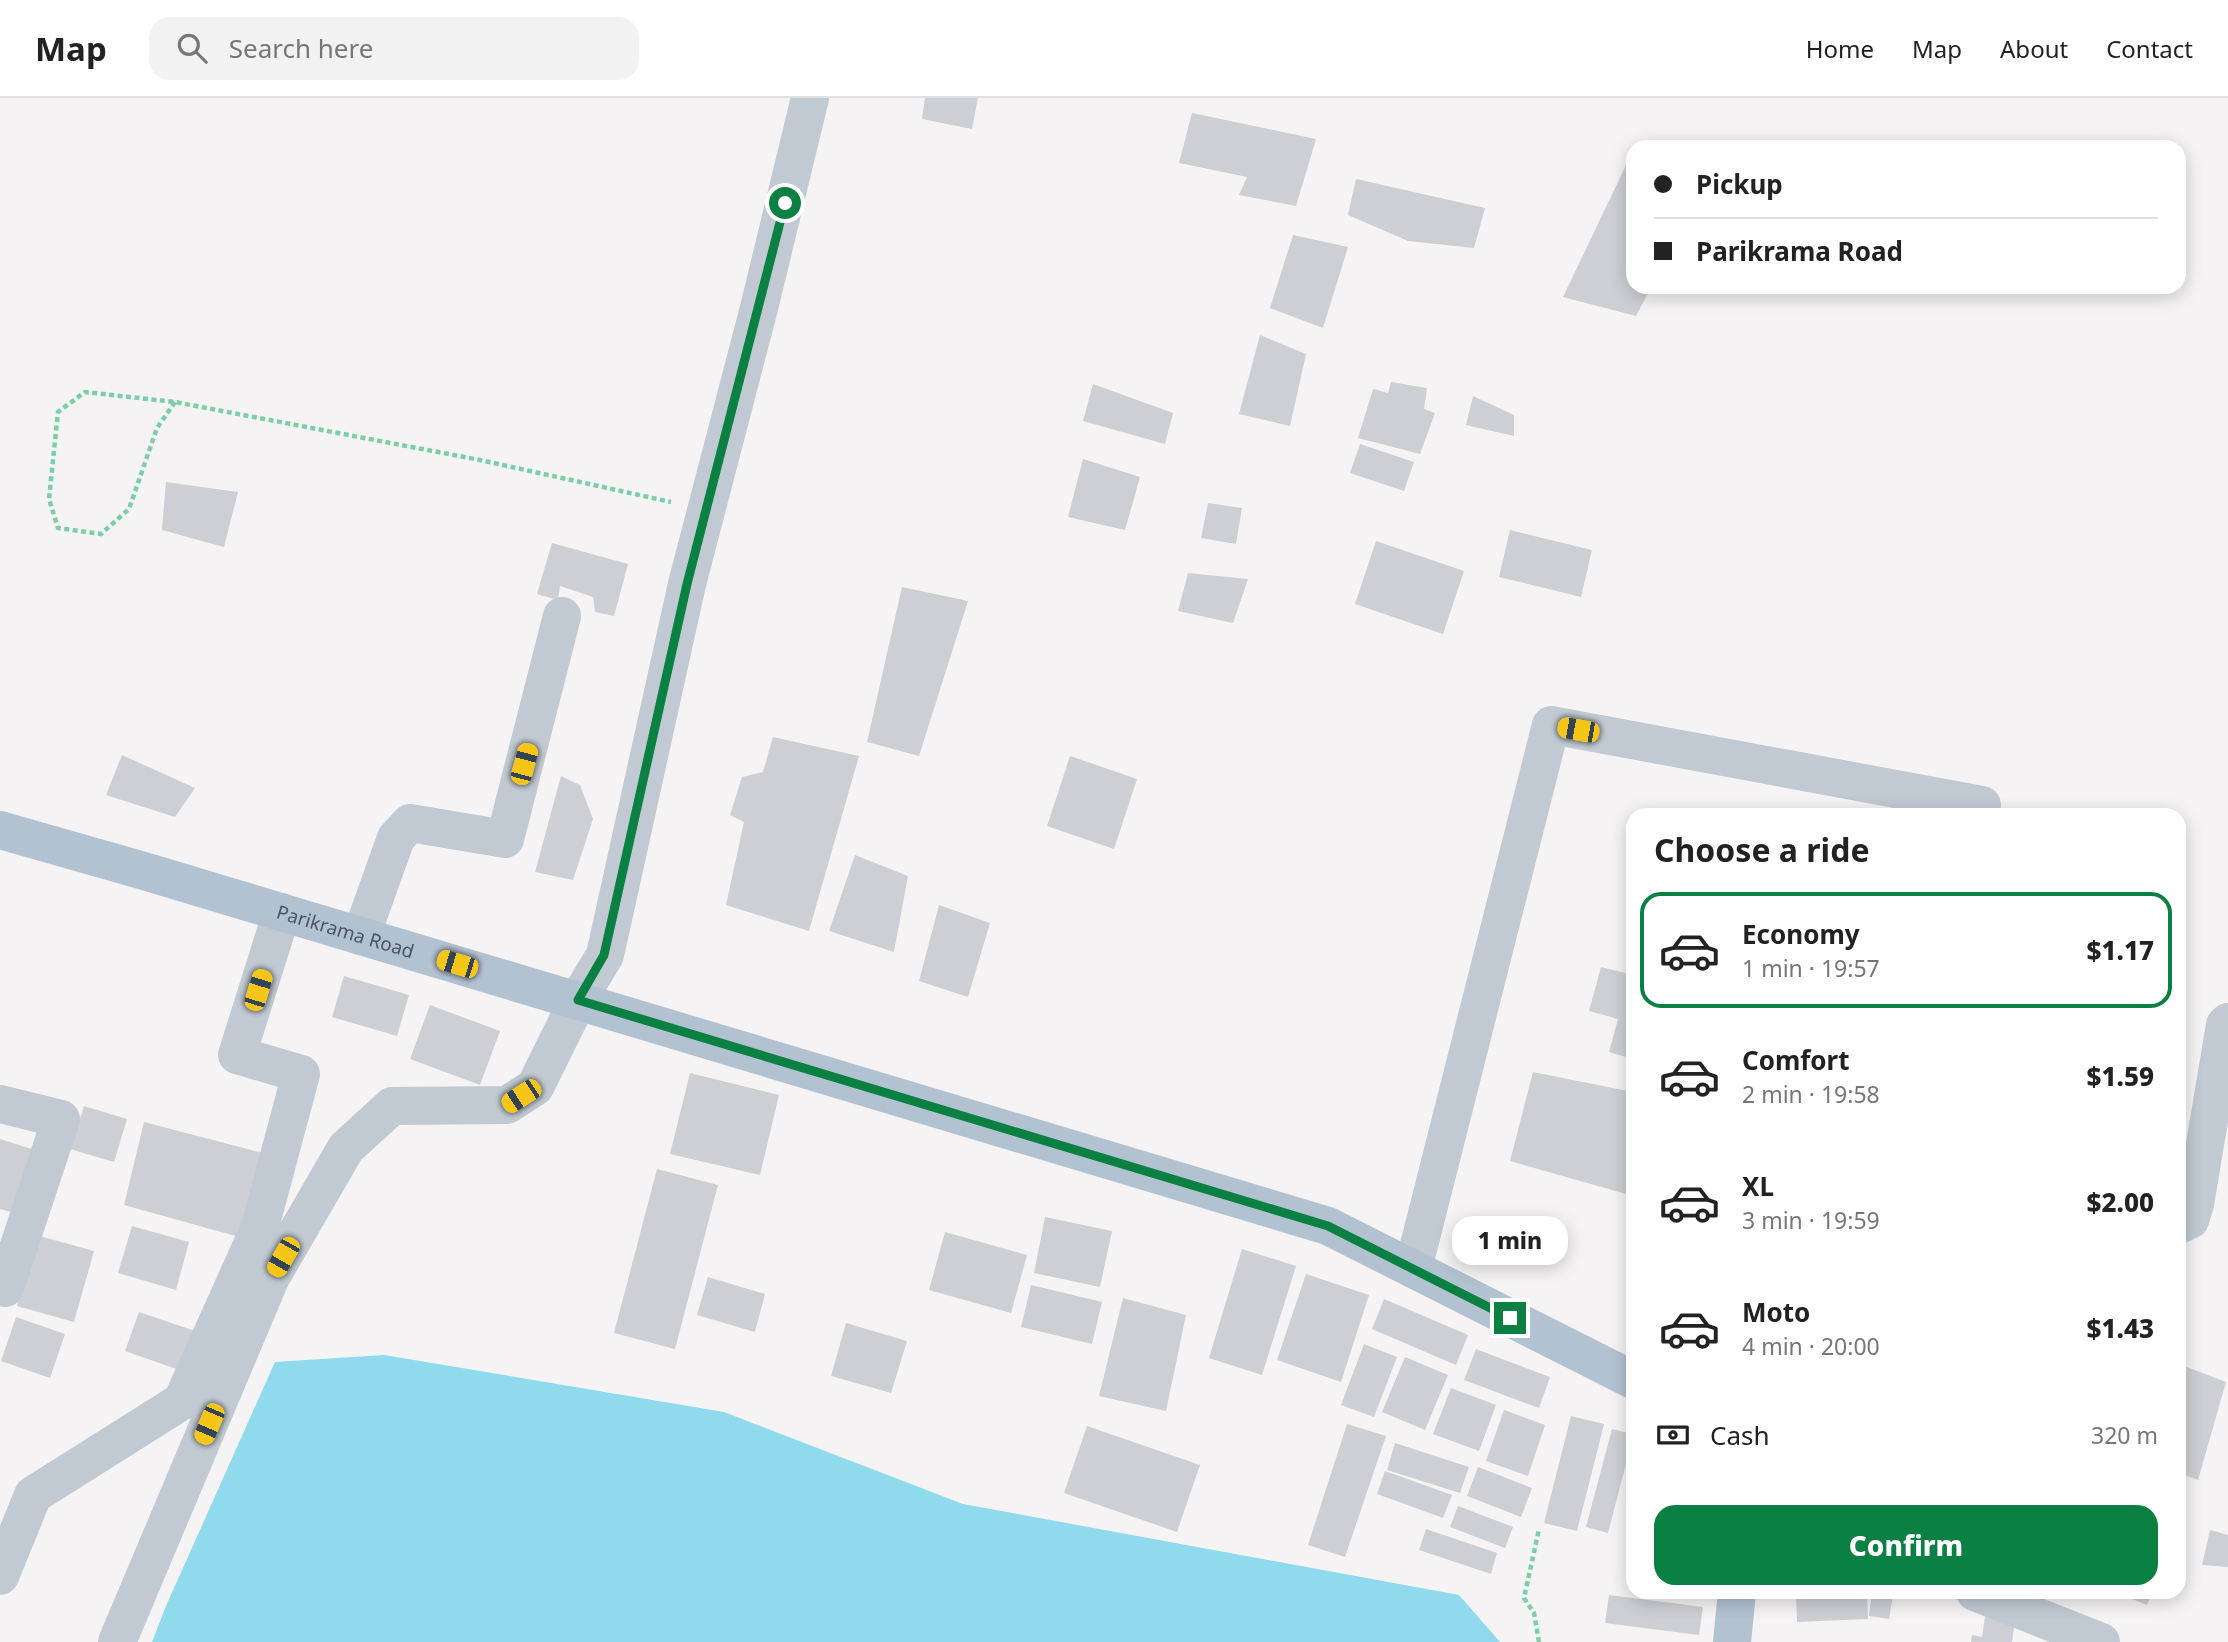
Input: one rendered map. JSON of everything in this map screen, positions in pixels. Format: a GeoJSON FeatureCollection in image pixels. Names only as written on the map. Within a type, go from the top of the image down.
{"type":"FeatureCollection","features":[{"type":"Feature","properties":{"kind":"main road","name":"Parikrama Road"},"geometry":{"type":"LineString","coordinates":[[0,830],[578,1000],[1328,1226],[1626,1376]]}},
{"type":"Feature","properties":{"kind":"main road"},"geometry":{"type":"LineString","coordinates":[[1732,1642],[1736,1599]]}},
{"type":"Feature","properties":{"kind":"street"},"geometry":{"type":"LineString","coordinates":[[117,1642],[270,1279],[346,1148],[392,1106],[507,1105],[535,1087],[578,1000],[604,955],[684,597],[810,98]]}},
{"type":"Feature","properties":{"kind":"street"},"geometry":{"type":"LineString","coordinates":[[361,936],[396,838],[410,823],[505,839],[562,615]]}},
{"type":"Feature","properties":{"kind":"street"},"geometry":{"type":"LineString","coordinates":[[1413,1269],[1551,725],[1982,805]]}},
{"type":"Feature","properties":{"kind":"street"},"geometry":{"type":"LineString","coordinates":[[0,1576],[33,1496],[182,1401],[260,1227],[301,1074],[237,1055],[282,912]]}},
{"type":"Feature","properties":{"kind":"street"},"geometry":{"type":"LineString","coordinates":[[2186,1221],[2190,1220],[2195,1205],[2225,1025],[2228,1022]]}},
{"type":"Feature","properties":{"kind":"street"},"geometry":{"type":"LineString","coordinates":[[0,1104],[61,1119],[5,1288]]}},
{"type":"Feature","properties":{"kind":"street"},"geometry":{"type":"LineString","coordinates":[[2009,1599],[2038,1605],[2101,1642]]}},
{"type":"Feature","properties":{"kind":"path"},"geometry":{"type":"LineString","coordinates":[[174,402],[158,428],[129,509],[101,534],[58,528],[49,499],[58,412],[85,392],[174,402],[480,460],[706,509]]}},
{"type":"Feature","properties":{"kind":"path"},"geometry":{"type":"LineString","coordinates":[[1539,1529],[1524,1598],[1534,1613],[1539,1642]]}},
{"type":"Feature","properties":{"kind":"water"},"geometry":{"type":"Polygon","coordinates":[[[384,1355],[724,1412],[963,1504],[1459,1595],[1500,1642],[152,1642],[275,1362],[384,1355]]]}},
{"type":"Feature","properties":{"kind":"building"},"geometry":{"type":"Polygon","coordinates":[[[925,98],[978,98],[972,129],[922,119],[925,98]]]}},
{"type":"Feature","properties":{"kind":"building"},"geometry":{"type":"Polygon","coordinates":[[[1192,113],[1316,139],[1296,206],[1239,195],[1247,177],[1179,163],[1192,113]]]}},
{"type":"Feature","properties":{"kind":"building"},"geometry":{"type":"Polygon","coordinates":[[[1626,165],[1626,294],[1647,294],[1636,316],[1563,297],[1626,165]]]}},
{"type":"Feature","properties":{"kind":"building"},"geometry":{"type":"Polygon","coordinates":[[[1356,179],[1485,208],[1474,248],[1408,241],[1348,215],[1356,179]]]}},
{"type":"Feature","properties":{"kind":"building"},"geometry":{"type":"Polygon","coordinates":[[[1293,235],[1348,247],[1323,328],[1270,308],[1293,235]]]}},
{"type":"Feature","properties":{"kind":"building"},"geometry":{"type":"Polygon","coordinates":[[[1260,335],[1306,354],[1290,426],[1239,414],[1260,335]]]}},
{"type":"Feature","properties":{"kind":"building"},"geometry":{"type":"Polygon","coordinates":[[[1391,382],[1427,388],[1424,409],[1435,413],[1420,454],[1358,438],[1373,389],[1388,393],[1391,382]]]}},
{"type":"Feature","properties":{"kind":"building"},"geometry":{"type":"Polygon","coordinates":[[[1093,384],[1173,413],[1165,444],[1083,421],[1093,384]]]}},
{"type":"Feature","properties":{"kind":"building"},"geometry":{"type":"Polygon","coordinates":[[[1473,396],[1514,415],[1514,436],[1466,425],[1473,396]]]}},
{"type":"Feature","properties":{"kind":"building"},"geometry":{"type":"Polygon","coordinates":[[[1360,444],[1414,462],[1404,491],[1350,473],[1360,444]]]}},
{"type":"Feature","properties":{"kind":"building"},"geometry":{"type":"Polygon","coordinates":[[[1083,459],[1140,477],[1125,530],[1068,517],[1083,459]]]}},
{"type":"Feature","properties":{"kind":"building"},"geometry":{"type":"Polygon","coordinates":[[[166,482],[238,492],[224,547],[162,530],[166,482]]]}},
{"type":"Feature","properties":{"kind":"building"},"geometry":{"type":"Polygon","coordinates":[[[1208,503],[1242,508],[1236,544],[1201,538],[1208,503]]]}},
{"type":"Feature","properties":{"kind":"building"},"geometry":{"type":"Polygon","coordinates":[[[1510,530],[1592,550],[1581,597],[1499,577],[1510,530]]]}},
{"type":"Feature","properties":{"kind":"building"},"geometry":{"type":"Polygon","coordinates":[[[1376,541],[1464,571],[1443,634],[1355,604],[1376,541]]]}},
{"type":"Feature","properties":{"kind":"building"},"geometry":{"type":"Polygon","coordinates":[[[552,543],[628,564],[614,616],[595,612],[593,597],[560,586],[558,600],[537,594],[552,543]]]}},
{"type":"Feature","properties":{"kind":"building"},"geometry":{"type":"Polygon","coordinates":[[[1188,573],[1248,579],[1233,623],[1178,611],[1188,573]]]}},
{"type":"Feature","properties":{"kind":"building"},"geometry":{"type":"Polygon","coordinates":[[[902,587],[968,601],[919,756],[867,742],[902,587]]]}},
{"type":"Feature","properties":{"kind":"building"},"geometry":{"type":"Polygon","coordinates":[[[773,737],[859,756],[809,931],[726,905],[744,822],[730,815],[742,777],[763,772],[773,737]]]}},
{"type":"Feature","properties":{"kind":"building"},"geometry":{"type":"Polygon","coordinates":[[[122,755],[195,788],[175,817],[106,795],[122,755]]]}},
{"type":"Feature","properties":{"kind":"building"},"geometry":{"type":"Polygon","coordinates":[[[1070,756],[1137,779],[1114,849],[1047,826],[1070,756]]]}},
{"type":"Feature","properties":{"kind":"building"},"geometry":{"type":"Polygon","coordinates":[[[561,776],[580,785],[593,819],[573,880],[535,872],[561,776]]]}},
{"type":"Feature","properties":{"kind":"building"},"geometry":{"type":"Polygon","coordinates":[[[855,855],[908,876],[894,952],[829,931],[855,855]]]}},
{"type":"Feature","properties":{"kind":"building"},"geometry":{"type":"Polygon","coordinates":[[[939,905],[990,923],[968,997],[919,981],[939,905]]]}},
{"type":"Feature","properties":{"kind":"building"},"geometry":{"type":"Polygon","coordinates":[[[1601,967],[1626,973],[1626,1057],[1609,1052],[1618,1019],[1589,1011],[1601,967]]]}},
{"type":"Feature","properties":{"kind":"building"},"geometry":{"type":"Polygon","coordinates":[[[344,976],[409,995],[397,1036],[332,1017],[344,976]]]}},
{"type":"Feature","properties":{"kind":"building"},"geometry":{"type":"Polygon","coordinates":[[[430,1005],[500,1031],[480,1085],[410,1059],[430,1005]]]}},
{"type":"Feature","properties":{"kind":"building"},"geometry":{"type":"Polygon","coordinates":[[[1533,1072],[1626,1091],[1626,1194],[1510,1161],[1533,1072]]]}},
{"type":"Feature","properties":{"kind":"building"},"geometry":{"type":"Polygon","coordinates":[[[690,1073],[779,1095],[760,1175],[670,1154],[690,1073]]]}},
{"type":"Feature","properties":{"kind":"building"},"geometry":{"type":"Polygon","coordinates":[[[84,1106],[127,1119],[114,1162],[70,1149],[84,1106]]]}},
{"type":"Feature","properties":{"kind":"building"},"geometry":{"type":"Polygon","coordinates":[[[144,1122],[270,1155],[250,1240],[124,1205],[144,1122]]]}},
{"type":"Feature","properties":{"kind":"building"},"geometry":{"type":"Polygon","coordinates":[[[0,1139],[38,1151],[18,1214],[0,1209],[0,1139]]]}},
{"type":"Feature","properties":{"kind":"building"},"geometry":{"type":"Polygon","coordinates":[[[657,1169],[718,1185],[675,1349],[614,1333],[657,1169]]]}},
{"type":"Feature","properties":{"kind":"building"},"geometry":{"type":"Polygon","coordinates":[[[1045,1217],[1112,1231],[1100,1287],[1034,1273],[1045,1217]]]}},
{"type":"Feature","properties":{"kind":"building"},"geometry":{"type":"Polygon","coordinates":[[[132,1226],[189,1242],[176,1290],[118,1273],[132,1226]]]}},
{"type":"Feature","properties":{"kind":"building"},"geometry":{"type":"Polygon","coordinates":[[[945,1232],[1027,1255],[1011,1313],[929,1290],[945,1232]]]}},
{"type":"Feature","properties":{"kind":"building"},"geometry":{"type":"Polygon","coordinates":[[[36,1235],[94,1251],[74,1322],[17,1306],[36,1235]]]}},
{"type":"Feature","properties":{"kind":"building"},"geometry":{"type":"Polygon","coordinates":[[[1242,1249],[1296,1266],[1262,1375],[1209,1358],[1242,1249]]]}},
{"type":"Feature","properties":{"kind":"building"},"geometry":{"type":"Polygon","coordinates":[[[1306,1274],[1369,1295],[1341,1382],[1277,1360],[1306,1274]]]}},
{"type":"Feature","properties":{"kind":"building"},"geometry":{"type":"Polygon","coordinates":[[[708,1277],[765,1294],[755,1332],[697,1315],[708,1277]]]}},
{"type":"Feature","properties":{"kind":"building"},"geometry":{"type":"Polygon","coordinates":[[[1031,1285],[1102,1302],[1092,1344],[1021,1327],[1031,1285]]]}},
{"type":"Feature","properties":{"kind":"building"},"geometry":{"type":"Polygon","coordinates":[[[1123,1298],[1186,1315],[1166,1411],[1099,1396],[1123,1298]]]}},
{"type":"Feature","properties":{"kind":"building"},"geometry":{"type":"Polygon","coordinates":[[[1384,1299],[1468,1335],[1456,1365],[1372,1329],[1384,1299]]]}},
{"type":"Feature","properties":{"kind":"building"},"geometry":{"type":"Polygon","coordinates":[[[139,1312],[198,1332],[185,1372],[125,1351],[139,1312]]]}},
{"type":"Feature","properties":{"kind":"building"},"geometry":{"type":"Polygon","coordinates":[[[16,1317],[65,1334],[50,1378],[1,1361],[16,1317]]]}},
{"type":"Feature","properties":{"kind":"building"},"geometry":{"type":"Polygon","coordinates":[[[846,1323],[907,1341],[891,1393],[831,1376],[846,1323]]]}},
{"type":"Feature","properties":{"kind":"building"},"geometry":{"type":"Polygon","coordinates":[[[1364,1344],[1397,1357],[1374,1417],[1341,1405],[1364,1344]]]}},
{"type":"Feature","properties":{"kind":"building"},"geometry":{"type":"Polygon","coordinates":[[[1476,1349],[1550,1377],[1539,1408],[1464,1380],[1476,1349]]]}},
{"type":"Feature","properties":{"kind":"building"},"geometry":{"type":"Polygon","coordinates":[[[1405,1357],[1448,1375],[1425,1430],[1382,1412],[1405,1357]]]}},
{"type":"Feature","properties":{"kind":"building"},"geometry":{"type":"Polygon","coordinates":[[[2186,1367],[2226,1382],[2198,1480],[2186,1476],[2186,1367]]]}},
{"type":"Feature","properties":{"kind":"building"},"geometry":{"type":"Polygon","coordinates":[[[1451,1388],[1496,1405],[1479,1451],[1433,1434],[1451,1388]]]}},
{"type":"Feature","properties":{"kind":"building"},"geometry":{"type":"Polygon","coordinates":[[[1504,1410],[1545,1425],[1528,1476],[1486,1461],[1504,1410]]]}},
{"type":"Feature","properties":{"kind":"building"},"geometry":{"type":"Polygon","coordinates":[[[1571,1416],[1604,1424],[1577,1531],[1544,1523],[1571,1416]]]}},
{"type":"Feature","properties":{"kind":"building"},"geometry":{"type":"Polygon","coordinates":[[[1347,1424],[1386,1436],[1345,1557],[1308,1545],[1347,1424]]]}},
{"type":"Feature","properties":{"kind":"building"},"geometry":{"type":"Polygon","coordinates":[[[1087,1426],[1200,1465],[1177,1532],[1064,1493],[1087,1426]]]}},
{"type":"Feature","properties":{"kind":"building"},"geometry":{"type":"Polygon","coordinates":[[[1612,1429],[1626,1432],[1626,1464],[1608,1533],[1586,1527],[1612,1429]]]}},
{"type":"Feature","properties":{"kind":"building"},"geometry":{"type":"Polygon","coordinates":[[[1395,1443],[1469,1467],[1460,1493],[1387,1470],[1395,1443]]]}},
{"type":"Feature","properties":{"kind":"building"},"geometry":{"type":"Polygon","coordinates":[[[1478,1467],[1532,1488],[1521,1517],[1467,1496],[1478,1467]]]}},
{"type":"Feature","properties":{"kind":"building"},"geometry":{"type":"Polygon","coordinates":[[[1385,1471],[1452,1495],[1443,1518],[1377,1494],[1385,1471]]]}},
{"type":"Feature","properties":{"kind":"building"},"geometry":{"type":"Polygon","coordinates":[[[1458,1506],[1513,1527],[1505,1548],[1450,1527],[1458,1506]]]}},
{"type":"Feature","properties":{"kind":"building"},"geometry":{"type":"Polygon","coordinates":[[[1426,1529],[1497,1553],[1491,1574],[1419,1550],[1426,1529]]]}},
{"type":"Feature","properties":{"kind":"building"},"geometry":{"type":"Polygon","coordinates":[[[2210,1530],[2228,1535],[2228,1567],[2202,1565],[2210,1530]]]}},
{"type":"Feature","properties":{"kind":"building"},"geometry":{"type":"Polygon","coordinates":[[[1609,1595],[1703,1607],[1699,1635],[1605,1623],[1609,1595]]]}},
{"type":"Feature","properties":{"kind":"building"},"geometry":{"type":"Polygon","coordinates":[[[1796,1599],[1867,1599],[1868,1619],[1797,1622],[1796,1599]]]}},
{"type":"Feature","properties":{"kind":"building"},"geometry":{"type":"Polygon","coordinates":[[[1871,1599],[1892,1599],[1889,1619],[1869,1616],[1871,1599]]]}},
{"type":"Feature","properties":{"kind":"building"},"geometry":{"type":"Polygon","coordinates":[[[2132,1599],[2149,1599],[2147,1605],[2132,1599]]]}},
{"type":"Feature","properties":{"kind":"building"},"geometry":{"type":"Polygon","coordinates":[[[1985,1617],[2015,1622],[2012,1642],[1971,1642],[1972,1635],[1982,1637],[1985,1617]]]}},
{"type":"Feature","properties":{"kind":"route"},"geometry":{"type":"LineString","coordinates":[[785,203],[687,584],[604,955],[578,1000],[1328,1226],[1510,1318]]}}]}
